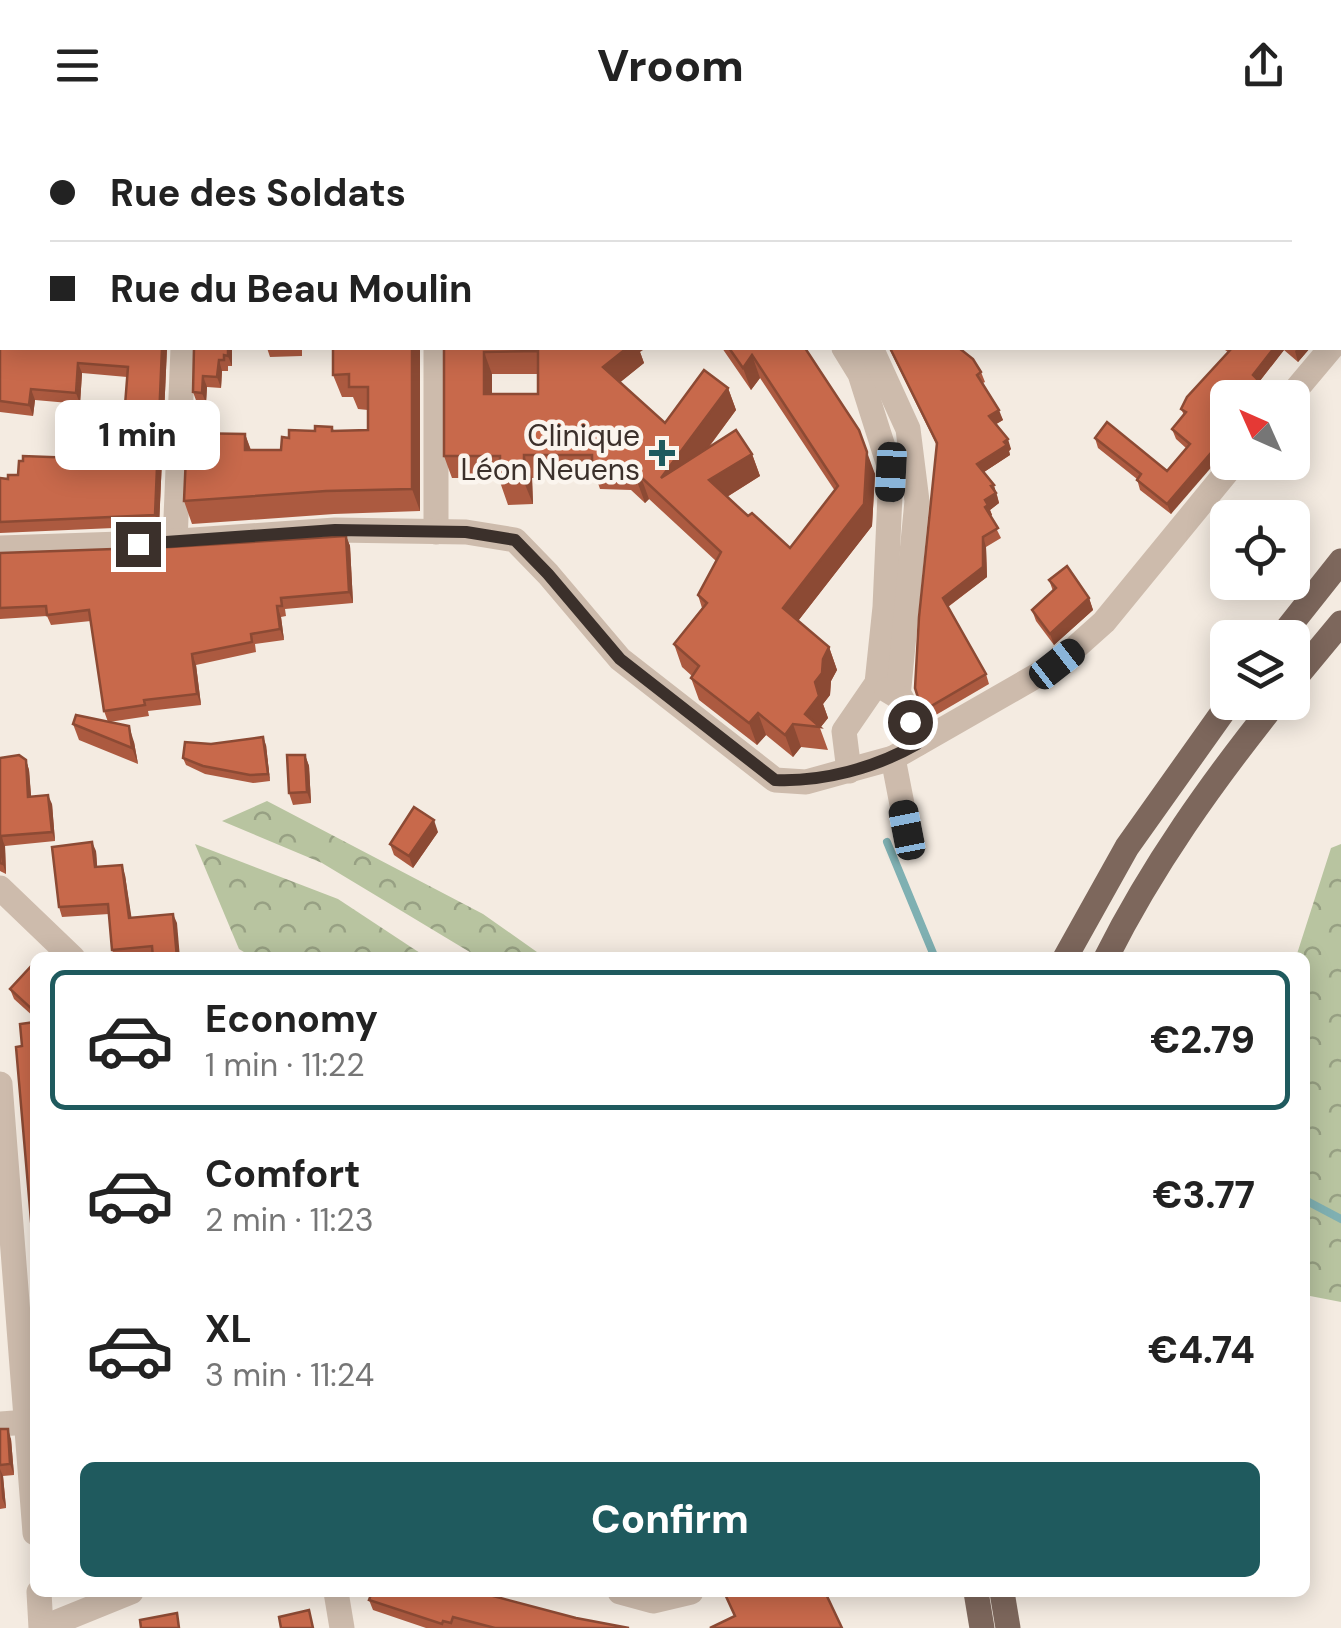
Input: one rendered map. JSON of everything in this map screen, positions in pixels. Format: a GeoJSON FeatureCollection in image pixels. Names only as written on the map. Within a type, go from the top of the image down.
{"type":"FeatureCollection","features":[{"type":"Feature","properties":{"kind":"main road"},"geometry":{"type":"LineString","coordinates":[[1294,620],[1341,561]]}},
{"type":"Feature","properties":{"kind":"main road"},"geometry":{"type":"LineString","coordinates":[[1310,660],[1341,623]]}},
{"type":"Feature","properties":{"kind":"main road"},"geometry":{"type":"LineString","coordinates":[[1068,952],[1137,832],[1217,720]]}},
{"type":"Feature","properties":{"kind":"main road"},"geometry":{"type":"LineString","coordinates":[[1109,952],[1128,914],[1186,822],[1262,720]]}},
{"type":"Feature","properties":{"kind":"main road"},"geometry":{"type":"LineString","coordinates":[[977,1597],[982,1628]]}},
{"type":"Feature","properties":{"kind":"main road"},"geometry":{"type":"LineString","coordinates":[[1003,1597],[1008,1628]]}},
{"type":"Feature","properties":{"kind":"street"},"geometry":{"type":"LineString","coordinates":[[176,542],[183,350]]}},
{"type":"Feature","properties":{"kind":"street"},"geometry":{"type":"LineString","coordinates":[[436,350],[436,532]]}},
{"type":"Feature","properties":{"kind":"street"},"geometry":{"type":"LineString","coordinates":[[845,350],[860,374],[891,472],[885,607],[887,690]]}},
{"type":"Feature","properties":{"kind":"street"},"geometry":{"type":"LineString","coordinates":[[849,770],[844,731],[887,690],[918,502],[908,430],[872,350]]}},
{"type":"Feature","properties":{"kind":"street"},"geometry":{"type":"LineString","coordinates":[[1304,380],[1329,350]]}},
{"type":"Feature","properties":{"kind":"street"},"geometry":{"type":"LineString","coordinates":[[0,548],[176,542],[335,530],[466,532],[515,540],[620,659],[775,780],[806,782],[893,758],[1057,664],[1104,622],[1220,480]]}},
{"type":"Feature","properties":{"kind":"street"},"geometry":{"type":"LineString","coordinates":[[887,690],[902,699],[917,744]]}},
{"type":"Feature","properties":{"kind":"street"},"geometry":{"type":"LineString","coordinates":[[893,758],[907,830]]}},
{"type":"Feature","properties":{"kind":"street"},"geometry":{"type":"LineString","coordinates":[[0,888],[68,952]]}},
{"type":"Feature","properties":{"kind":"street"},"geometry":{"type":"LineString","coordinates":[[0,1084],[30,1453]]}},
{"type":"Feature","properties":{"kind":"street"},"geometry":{"type":"LineString","coordinates":[[0,1424],[28,1422]]}},
{"type":"Feature","properties":{"kind":"street"},"geometry":{"type":"LineString","coordinates":[[39,1597],[42,1628],[119,1597]]}},
{"type":"Feature","properties":{"kind":"street"},"geometry":{"type":"LineString","coordinates":[[337,1597],[342,1628]]}},
{"type":"Feature","properties":{"kind":"street"},"geometry":{"type":"LineString","coordinates":[[638,1597],[653,1601],[670,1597]]}},
{"type":"Feature","properties":{"kind":"green space"},"geometry":{"type":"Polygon","coordinates":[[[267,801],[483,914],[537,952],[470,952],[322,863],[222,821],[267,801]]]}},
{"type":"Feature","properties":{"kind":"green space"},"geometry":{"type":"Polygon","coordinates":[[[195,844],[338,899],[418,952],[244,952],[239,949],[195,844]]]}},
{"type":"Feature","properties":{"kind":"green space"},"geometry":{"type":"Polygon","coordinates":[[[1341,844],[1341,1302],[1310,1296],[1310,952],[1298,952],[1331,848],[1341,844]]]}},
{"type":"Feature","properties":{"kind":"building"},"geometry":{"type":"Polygon","coordinates":[[[0,350],[162,350],[155,515],[0,522],[0,478],[18,475],[23,456],[121,456],[128,367],[78,363],[76,393],[31,389],[29,405],[0,401],[0,350]]]}},
{"type":"Feature","properties":{"kind":"building"},"geometry":{"type":"Polygon","coordinates":[[[194,350],[228,350],[228,356],[219,360],[217,377],[203,376],[202,393],[193,392],[194,350]]]}},
{"type":"Feature","properties":{"kind":"building"},"geometry":{"type":"Polygon","coordinates":[[[333,350],[412,350],[412,489],[184,501],[187,433],[245,434],[245,450],[281,450],[282,437],[289,438],[289,430],[315,431],[315,426],[332,427],[332,431],[368,430],[368,387],[349,387],[349,374],[333,375],[333,350]]]}},
{"type":"Feature","properties":{"kind":"building"},"geometry":{"type":"Polygon","coordinates":[[[444,350],[624,350],[603,367],[665,423],[704,370],[728,388],[661,478],[736,430],[752,454],[709,480],[790,548],[838,486],[752,355],[743,368],[730,350],[806,350],[859,430],[867,452],[864,504],[783,608],[829,647],[822,673],[815,682],[819,696],[805,714],[820,727],[793,724],[785,735],[758,713],[749,723],[691,678],[699,666],[674,644],[707,603],[698,595],[721,552],[641,477],[637,481],[623,467],[592,467],[592,455],[524,455],[524,482],[500,482],[500,456],[444,456],[444,350]],[[538,351],[484,352],[484,394],[538,394],[538,351]]]}},
{"type":"Feature","properties":{"kind":"building"},"geometry":{"type":"Polygon","coordinates":[[[891,350],[962,350],[981,372],[977,375],[999,410],[989,416],[1008,439],[1004,442],[1007,445],[977,464],[996,493],[985,500],[998,528],[983,537],[983,567],[943,598],[986,674],[926,709],[921,707],[915,688],[937,443],[891,350]]]}},
{"type":"Feature","properties":{"kind":"building"},"geometry":{"type":"Polygon","coordinates":[[[1230,350],[1272,350],[1253,375],[1258,380],[1210,380],[1210,454],[1167,504],[1137,480],[1141,474],[1095,438],[1107,422],[1167,471],[1190,444],[1172,429],[1186,412],[1181,409],[1187,397],[1230,350]]]}},
{"type":"Feature","properties":{"kind":"building"},"geometry":{"type":"Polygon","coordinates":[[[346,536],[349,592],[281,598],[282,606],[277,606],[280,629],[251,634],[252,642],[192,654],[197,694],[144,700],[145,705],[104,711],[89,610],[47,615],[46,606],[0,608],[0,553],[346,536]]]}},
{"type":"Feature","properties":{"kind":"building"},"geometry":{"type":"Polygon","coordinates":[[[1067,566],[1089,598],[1050,634],[1032,610],[1056,588],[1049,580],[1067,566]]]}},
{"type":"Feature","properties":{"kind":"building"},"geometry":{"type":"Polygon","coordinates":[[[76,715],[129,726],[132,748],[73,724],[76,715]]]}},
{"type":"Feature","properties":{"kind":"building"},"geometry":{"type":"Polygon","coordinates":[[[263,737],[268,774],[250,775],[183,758],[185,742],[211,744],[263,737]]]}},
{"type":"Feature","properties":{"kind":"building"},"geometry":{"type":"Polygon","coordinates":[[[19,755],[26,760],[28,797],[48,795],[52,832],[1,836],[3,864],[0,863],[0,758],[19,755]]]}},
{"type":"Feature","properties":{"kind":"building"},"geometry":{"type":"Polygon","coordinates":[[[287,755],[305,755],[307,792],[289,793],[287,755]]]}},
{"type":"Feature","properties":{"kind":"building"},"geometry":{"type":"Polygon","coordinates":[[[414,807],[434,820],[409,856],[390,844],[414,807]]]}},
{"type":"Feature","properties":{"kind":"building"},"geometry":{"type":"Polygon","coordinates":[[[92,842],[95,867],[122,865],[129,918],[173,914],[176,952],[152,952],[152,946],[112,950],[108,904],[59,907],[52,847],[92,842]]]}},
{"type":"Feature","properties":{"kind":"building"},"geometry":{"type":"Polygon","coordinates":[[[30,967],[30,1007],[10,989],[30,967]]]}},
{"type":"Feature","properties":{"kind":"building"},"geometry":{"type":"Polygon","coordinates":[[[30,1023],[30,1209],[16,1047],[22,1046],[20,1024],[30,1023]]]}},
{"type":"Feature","properties":{"kind":"building"},"geometry":{"type":"Polygon","coordinates":[[[0,1429],[8,1429],[10,1464],[0,1465],[0,1429]]]}},
{"type":"Feature","properties":{"kind":"building"},"geometry":{"type":"Polygon","coordinates":[[[497,1597],[629,1628],[495,1628],[453,1617],[451,1623],[442,1624],[369,1600],[497,1597]]]}},
{"type":"Feature","properties":{"kind":"building"},"geometry":{"type":"Polygon","coordinates":[[[726,1597],[827,1597],[842,1628],[710,1628],[735,1616],[726,1597]]]}},
{"type":"Feature","properties":{"kind":"building"},"geometry":{"type":"Polygon","coordinates":[[[309,1610],[313,1628],[281,1628],[279,1617],[309,1610]]]}},
{"type":"Feature","properties":{"kind":"building"},"geometry":{"type":"Polygon","coordinates":[[[177,1613],[179,1628],[141,1628],[140,1620],[177,1613]]]}},
{"type":"Feature","properties":{"kind":"waterway"},"geometry":{"type":"LineString","coordinates":[[887,842],[933,952]]}},
{"type":"Feature","properties":{"kind":"waterway"},"geometry":{"type":"LineString","coordinates":[[1310,1203],[1341,1219]]}},
{"type":"Feature","properties":{"kind":"place","name":"Clinique Léon Neuens"},"geometry":{"type":"Point","coordinates":[662,453]}},
{"type":"Feature","properties":{"kind":"route"},"geometry":{"type":"LineString","coordinates":[[138,544],[335,530],[466,532],[515,540],[620,659],[775,780],[806,782],[893,758],[917,744],[910,722]]}}]}
